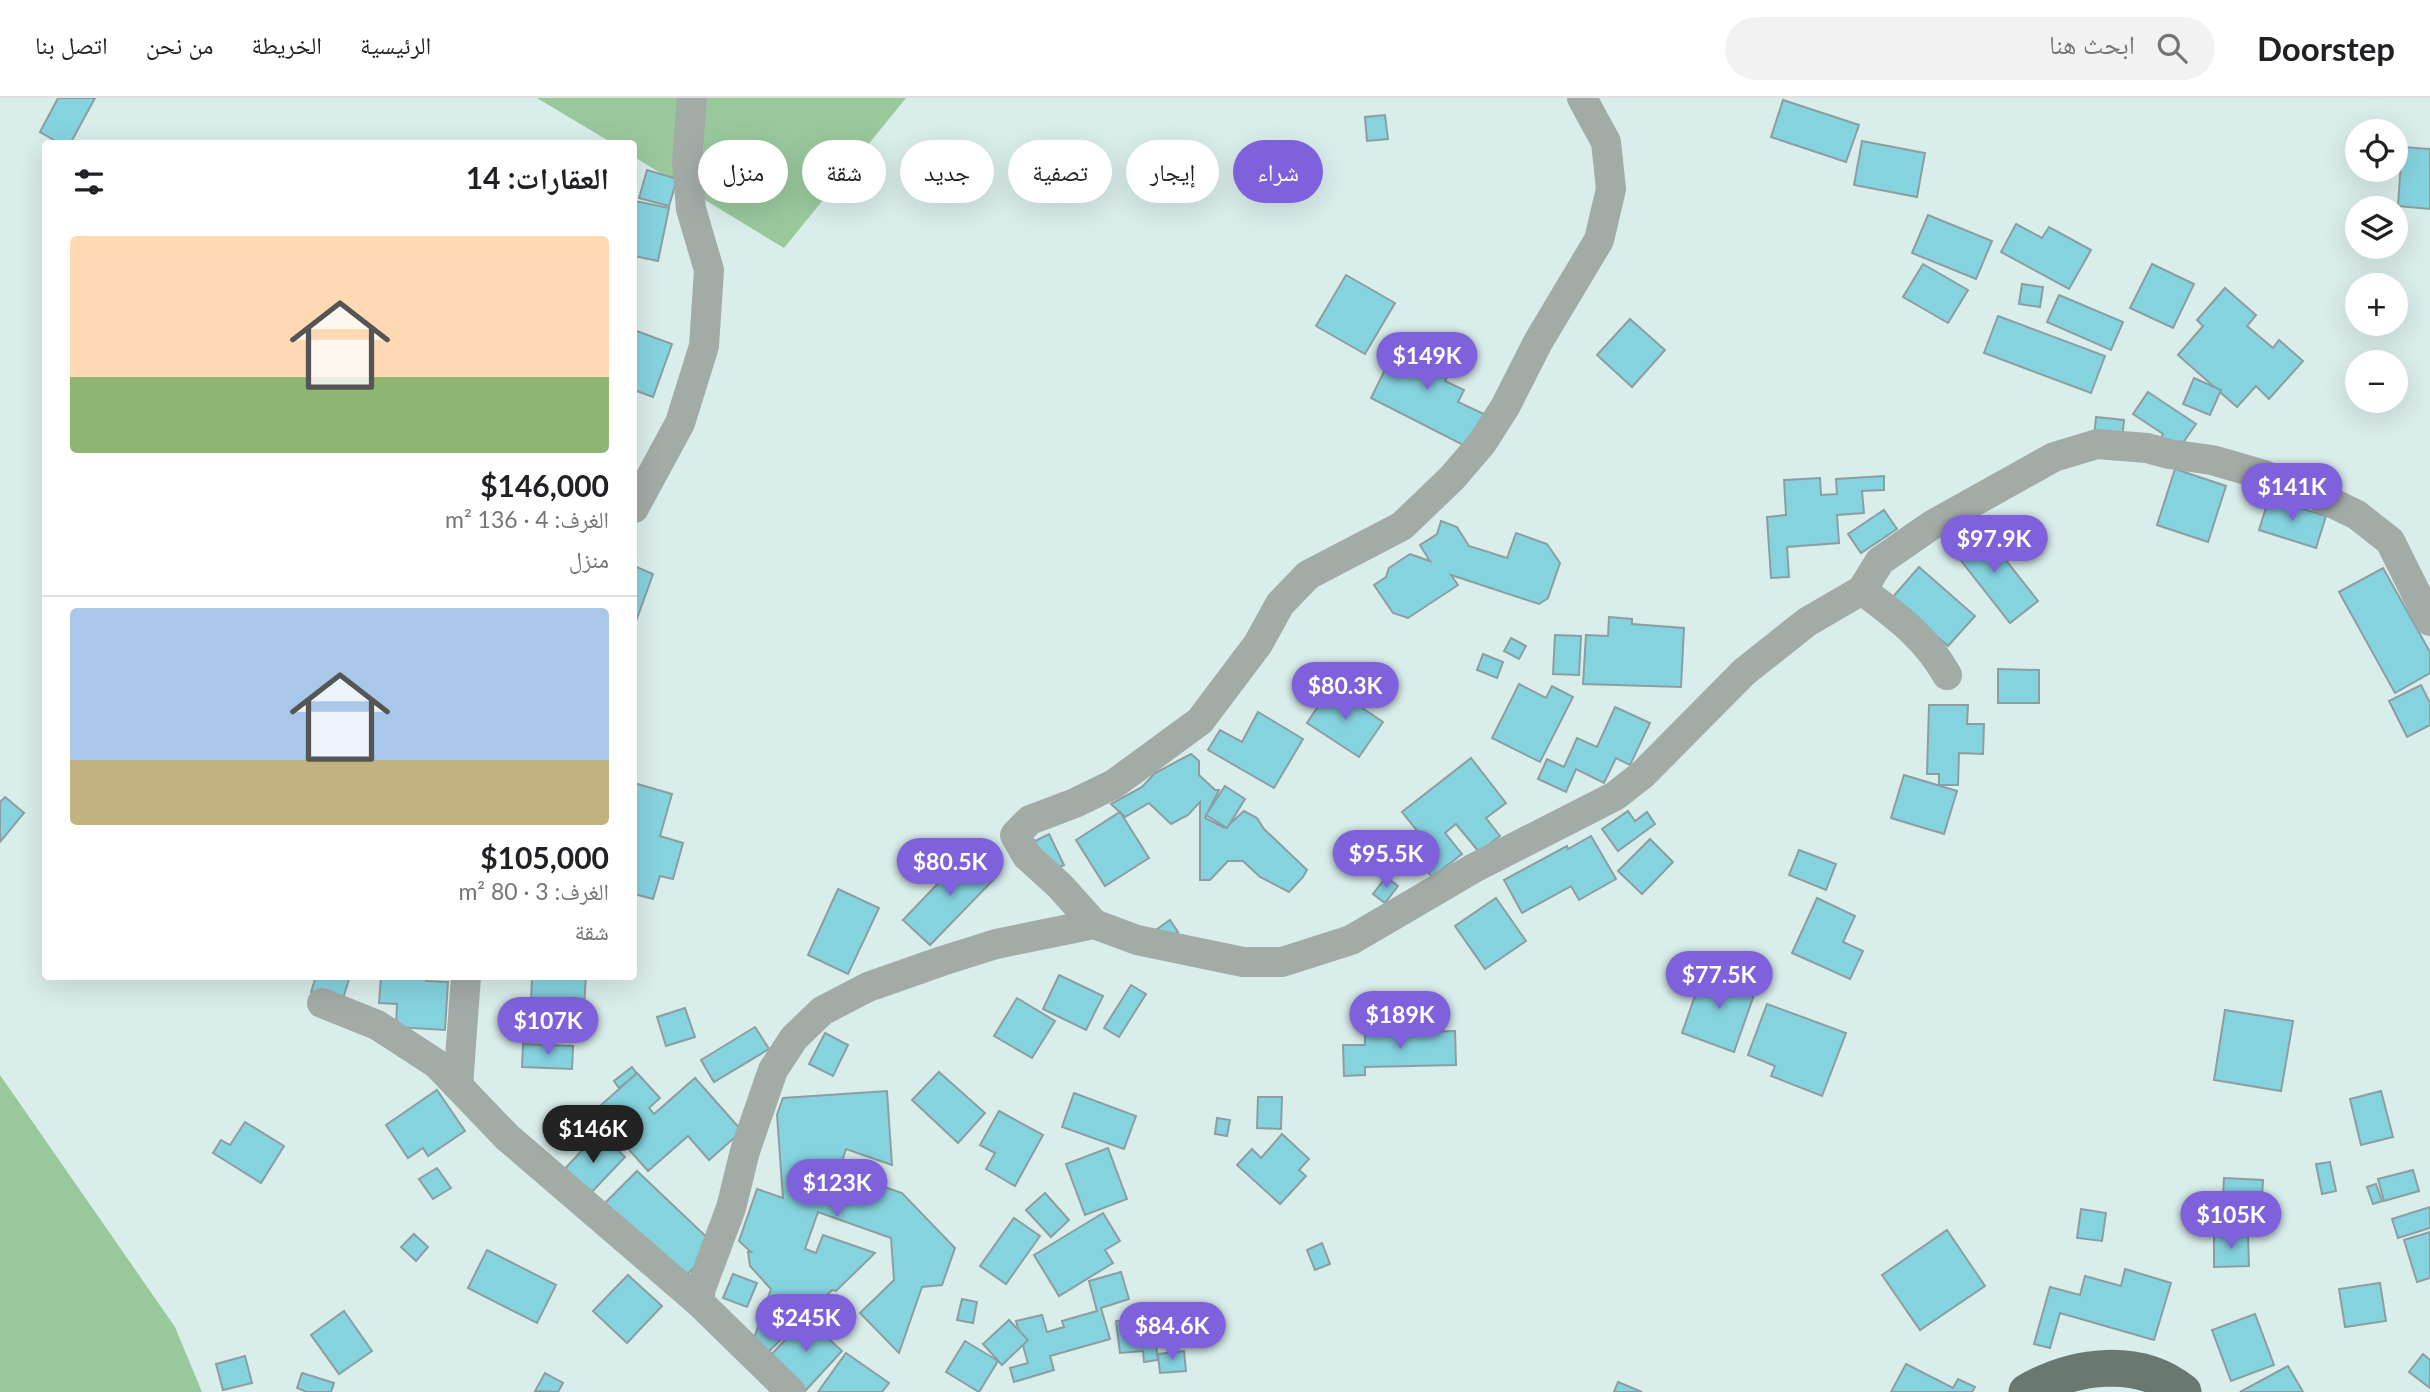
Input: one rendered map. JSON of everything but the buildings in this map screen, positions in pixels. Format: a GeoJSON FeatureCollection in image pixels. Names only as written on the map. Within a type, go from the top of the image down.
{"type":"FeatureCollection","features":[{"type":"Feature","properties":{"kind":"main road"},"geometry":{"type":"LineString","coordinates":[[2027,1392],[2042,1383],[2079,1371],[2104,1367],[2129,1369],[2154,1376],[2183,1392]]}},
{"type":"Feature","properties":{"kind":"street"},"geometry":{"type":"LineString","coordinates":[[637,502],[680,423],[704,346],[709,271],[691,209],[687,162],[692,98]]}},
{"type":"Feature","properties":{"kind":"street"},"geometry":{"type":"LineString","coordinates":[[1582,98],[1606,142],[1611,189],[1599,240],[1482,443],[1452,478],[1402,526],[1308,575],[1280,604],[1258,644],[1200,721],[1114,784],[1075,803],[1030,820],[1015,835],[1027,856],[1094,924],[1137,940],[1243,962],[1282,962],[1350,940],[1474,868],[1615,796],[1643,774],[1744,672],[1807,622],[1862,590],[1880,561],[1932,525],[2054,457],[2097,444],[2147,448],[2212,460],[2264,475],[2316,495],[2357,516],[2390,541],[2430,621]]}},
{"type":"Feature","properties":{"kind":"street"},"geometry":{"type":"LineString","coordinates":[[1862,590],[1910,627],[1935,653],[1947,675]]}},
{"type":"Feature","properties":{"kind":"street"},"geometry":{"type":"LineString","coordinates":[[699,1303],[701,1288],[730,1208],[745,1151],[773,1069],[794,1038],[822,1011],[868,986],[942,961],[996,944],[1094,924]]}},
{"type":"Feature","properties":{"kind":"street"},"geometry":{"type":"LineString","coordinates":[[458,1086],[466,980]]}},
{"type":"Feature","properties":{"kind":"street"},"geometry":{"type":"LineString","coordinates":[[321,1003],[377,1025],[437,1064],[507,1137],[699,1303],[791,1392]]}},
{"type":"Feature","properties":{"kind":"green space"},"geometry":{"type":"Polygon","coordinates":[[[537,98],[906,98],[872,140],[802,140],[802,203],[821,203],[784,248],[710,203],[788,203],[788,140],[698,140],[698,196],[637,159],[637,140],[607,140],[537,98]]]}},
{"type":"Feature","properties":{"kind":"green space"},"geometry":{"type":"Polygon","coordinates":[[[0,1075],[175,1327],[202,1392],[0,1392],[0,1075]]]}}]}
